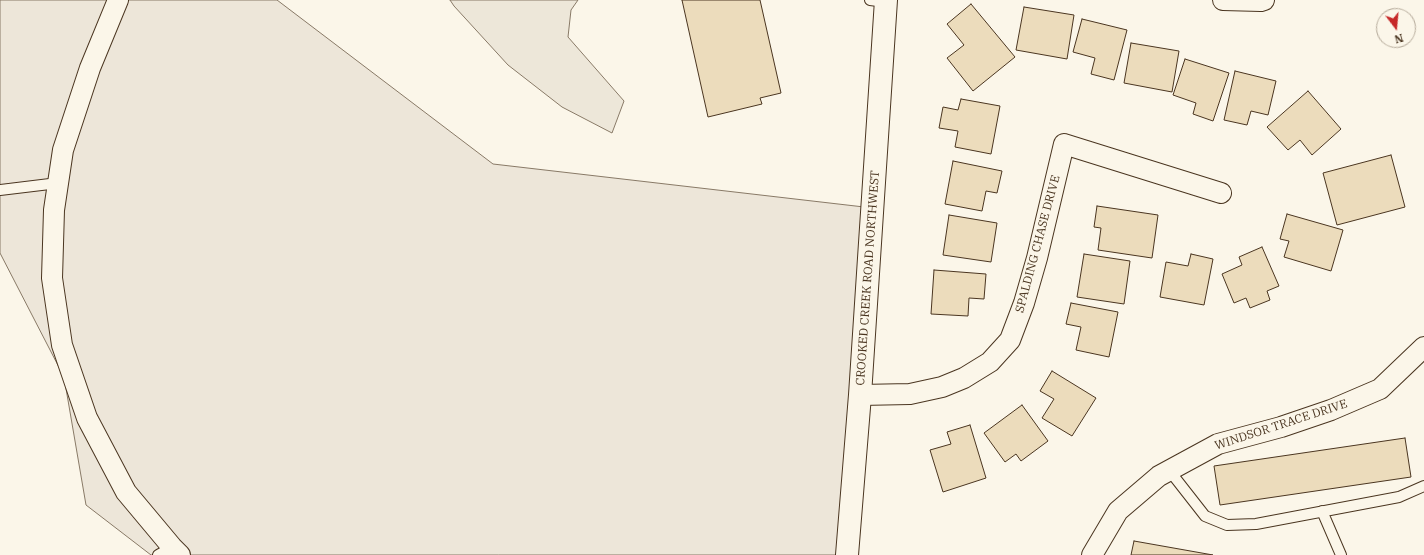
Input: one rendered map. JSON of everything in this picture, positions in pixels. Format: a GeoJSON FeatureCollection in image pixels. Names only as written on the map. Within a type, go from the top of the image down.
{"type":"FeatureCollection","features":[{"type":"Feature","properties":{"kind":"street"},"geometry":{"type":"LineString","coordinates":[[118,0],[90,68],[63,150],[54,210],[52,278],[62,345],[87,418],[126,492],[170,552]]}},
{"type":"Feature","properties":{"kind":"street"},"geometry":{"type":"LineString","coordinates":[[1223,0],[1264,0]]}},
{"type":"Feature","properties":{"kind":"street","name":"CROOKED CREEK ROAD NORTHWEST"},"geometry":{"type":"LineString","coordinates":[[847,555],[860,395],[881,1]]}},
{"type":"Feature","properties":{"kind":"street","name":"SPALDING CHASE DRIVE"},"geometry":{"type":"LineString","coordinates":[[860,395],[910,394],[942,387],[964,378],[990,362],[1010,340],[1024,303],[1037,258],[1064,144],[1221,193]]}},
{"type":"Feature","properties":{"kind":"street","name":"WINDSOR TRACE DRIVE"},"geometry":{"type":"LineString","coordinates":[[1092,555],[1118,512],[1168,470],[1218,444],[1281,427],[1331,410],[1380,389],[1424,348]]}},
{"type":"Feature","properties":{"kind":"lane"},"geometry":{"type":"LineString","coordinates":[[0,190],[58,183]]}},
{"type":"Feature","properties":{"kind":"lane"},"geometry":{"type":"LineString","coordinates":[[1168,470],[1205,516],[1227,525],[1256,524],[1399,497],[1424,486]]}},
{"type":"Feature","properties":{"kind":"lane"},"geometry":{"type":"LineString","coordinates":[[1322,511],[1342,555]]}},
{"type":"Feature","properties":{"kind":"shaded area"},"geometry":{"type":"Polygon","coordinates":[[[0,0],[277,0],[493,164],[864,207],[846,555],[151,555],[86,505],[64,377],[0,253],[0,0]]]}},
{"type":"Feature","properties":{"kind":"shaded area"},"geometry":{"type":"Polygon","coordinates":[[[450,0],[578,0],[571,10],[568,37],[624,101],[612,133],[562,107],[508,65],[450,0]]]}},
{"type":"Feature","properties":{"kind":"building"},"geometry":{"type":"Polygon","coordinates":[[[682,0],[760,0],[781,93],[760,98],[762,104],[708,117],[682,0]]]}},
{"type":"Feature","properties":{"kind":"building"},"geometry":{"type":"Polygon","coordinates":[[[971,4],[1015,57],[973,91],[947,58],[964,45],[947,24],[971,4]]]}},
{"type":"Feature","properties":{"kind":"building"},"geometry":{"type":"Polygon","coordinates":[[[1024,7],[1074,15],[1067,59],[1016,50],[1024,7]]]}},
{"type":"Feature","properties":{"kind":"building"},"geometry":{"type":"Polygon","coordinates":[[[1082,19],[1127,30],[1114,80],[1091,74],[1095,58],[1073,52],[1082,19]]]}},
{"type":"Feature","properties":{"kind":"building"},"geometry":{"type":"Polygon","coordinates":[[[1131,43],[1179,51],[1172,92],[1124,83],[1131,43]]]}},
{"type":"Feature","properties":{"kind":"building"},"geometry":{"type":"Polygon","coordinates":[[[1185,59],[1229,73],[1213,121],[1193,114],[1196,103],[1173,95],[1185,59]]]}},
{"type":"Feature","properties":{"kind":"building"},"geometry":{"type":"Polygon","coordinates":[[[1235,71],[1276,81],[1268,115],[1251,111],[1247,125],[1224,120],[1235,71]]]}},
{"type":"Feature","properties":{"kind":"building"},"geometry":{"type":"Polygon","coordinates":[[[1308,91],[1341,129],[1312,155],[1300,140],[1288,150],[1267,127],[1308,91]]]}},
{"type":"Feature","properties":{"kind":"building"},"geometry":{"type":"Polygon","coordinates":[[[961,99],[1000,106],[991,154],[955,147],[958,131],[939,128],[943,107],[958,110],[961,99]]]}},
{"type":"Feature","properties":{"kind":"building"},"geometry":{"type":"Polygon","coordinates":[[[1391,155],[1405,207],[1337,225],[1323,173],[1391,155]]]}},
{"type":"Feature","properties":{"kind":"building"},"geometry":{"type":"Polygon","coordinates":[[[953,161],[1002,171],[997,193],[986,191],[982,211],[945,204],[953,161]]]}},
{"type":"Feature","properties":{"kind":"building"},"geometry":{"type":"Polygon","coordinates":[[[1097,206],[1158,215],[1152,258],[1098,250],[1101,228],[1094,227],[1097,206]]]}},
{"type":"Feature","properties":{"kind":"building"},"geometry":{"type":"Polygon","coordinates":[[[1287,214],[1343,230],[1331,271],[1284,257],[1289,241],[1280,239],[1287,214]]]}},
{"type":"Feature","properties":{"kind":"building"},"geometry":{"type":"Polygon","coordinates":[[[949,215],[997,223],[991,262],[943,255],[949,215]]]}},
{"type":"Feature","properties":{"kind":"building"},"geometry":{"type":"Polygon","coordinates":[[[1262,247],[1279,286],[1267,291],[1270,300],[1250,308],[1246,298],[1234,303],[1222,274],[1242,265],[1239,257],[1262,247]]]}},
{"type":"Feature","properties":{"kind":"building"},"geometry":{"type":"Polygon","coordinates":[[[1084,254],[1130,261],[1124,304],[1077,297],[1084,254]]]}},
{"type":"Feature","properties":{"kind":"building"},"geometry":{"type":"Polygon","coordinates":[[[1191,254],[1213,259],[1204,305],[1160,297],[1166,262],[1188,266],[1191,254]]]}},
{"type":"Feature","properties":{"kind":"building"},"geometry":{"type":"Polygon","coordinates":[[[934,270],[986,274],[984,299],[969,298],[968,316],[931,314],[934,270]]]}},
{"type":"Feature","properties":{"kind":"building"},"geometry":{"type":"Polygon","coordinates":[[[1071,303],[1118,312],[1109,357],[1076,350],[1081,327],[1066,324],[1071,303]]]}},
{"type":"Feature","properties":{"kind":"building"},"geometry":{"type":"Polygon","coordinates":[[[1052,371],[1096,398],[1072,436],[1042,418],[1054,399],[1040,391],[1052,371]]]}},
{"type":"Feature","properties":{"kind":"building"},"geometry":{"type":"Polygon","coordinates":[[[1022,405],[1048,441],[1021,461],[1016,454],[1005,462],[984,433],[1022,405]]]}},
{"type":"Feature","properties":{"kind":"building"},"geometry":{"type":"Polygon","coordinates":[[[970,425],[986,478],[943,492],[930,450],[951,444],[947,432],[970,425]]]}},
{"type":"Feature","properties":{"kind":"building"},"geometry":{"type":"Polygon","coordinates":[[[1405,438],[1411,477],[1220,505],[1214,466],[1405,438]]]}},
{"type":"Feature","properties":{"kind":"building"},"geometry":{"type":"Polygon","coordinates":[[[1134,541],[1213,555],[1131,555],[1134,541]]]}}]}
